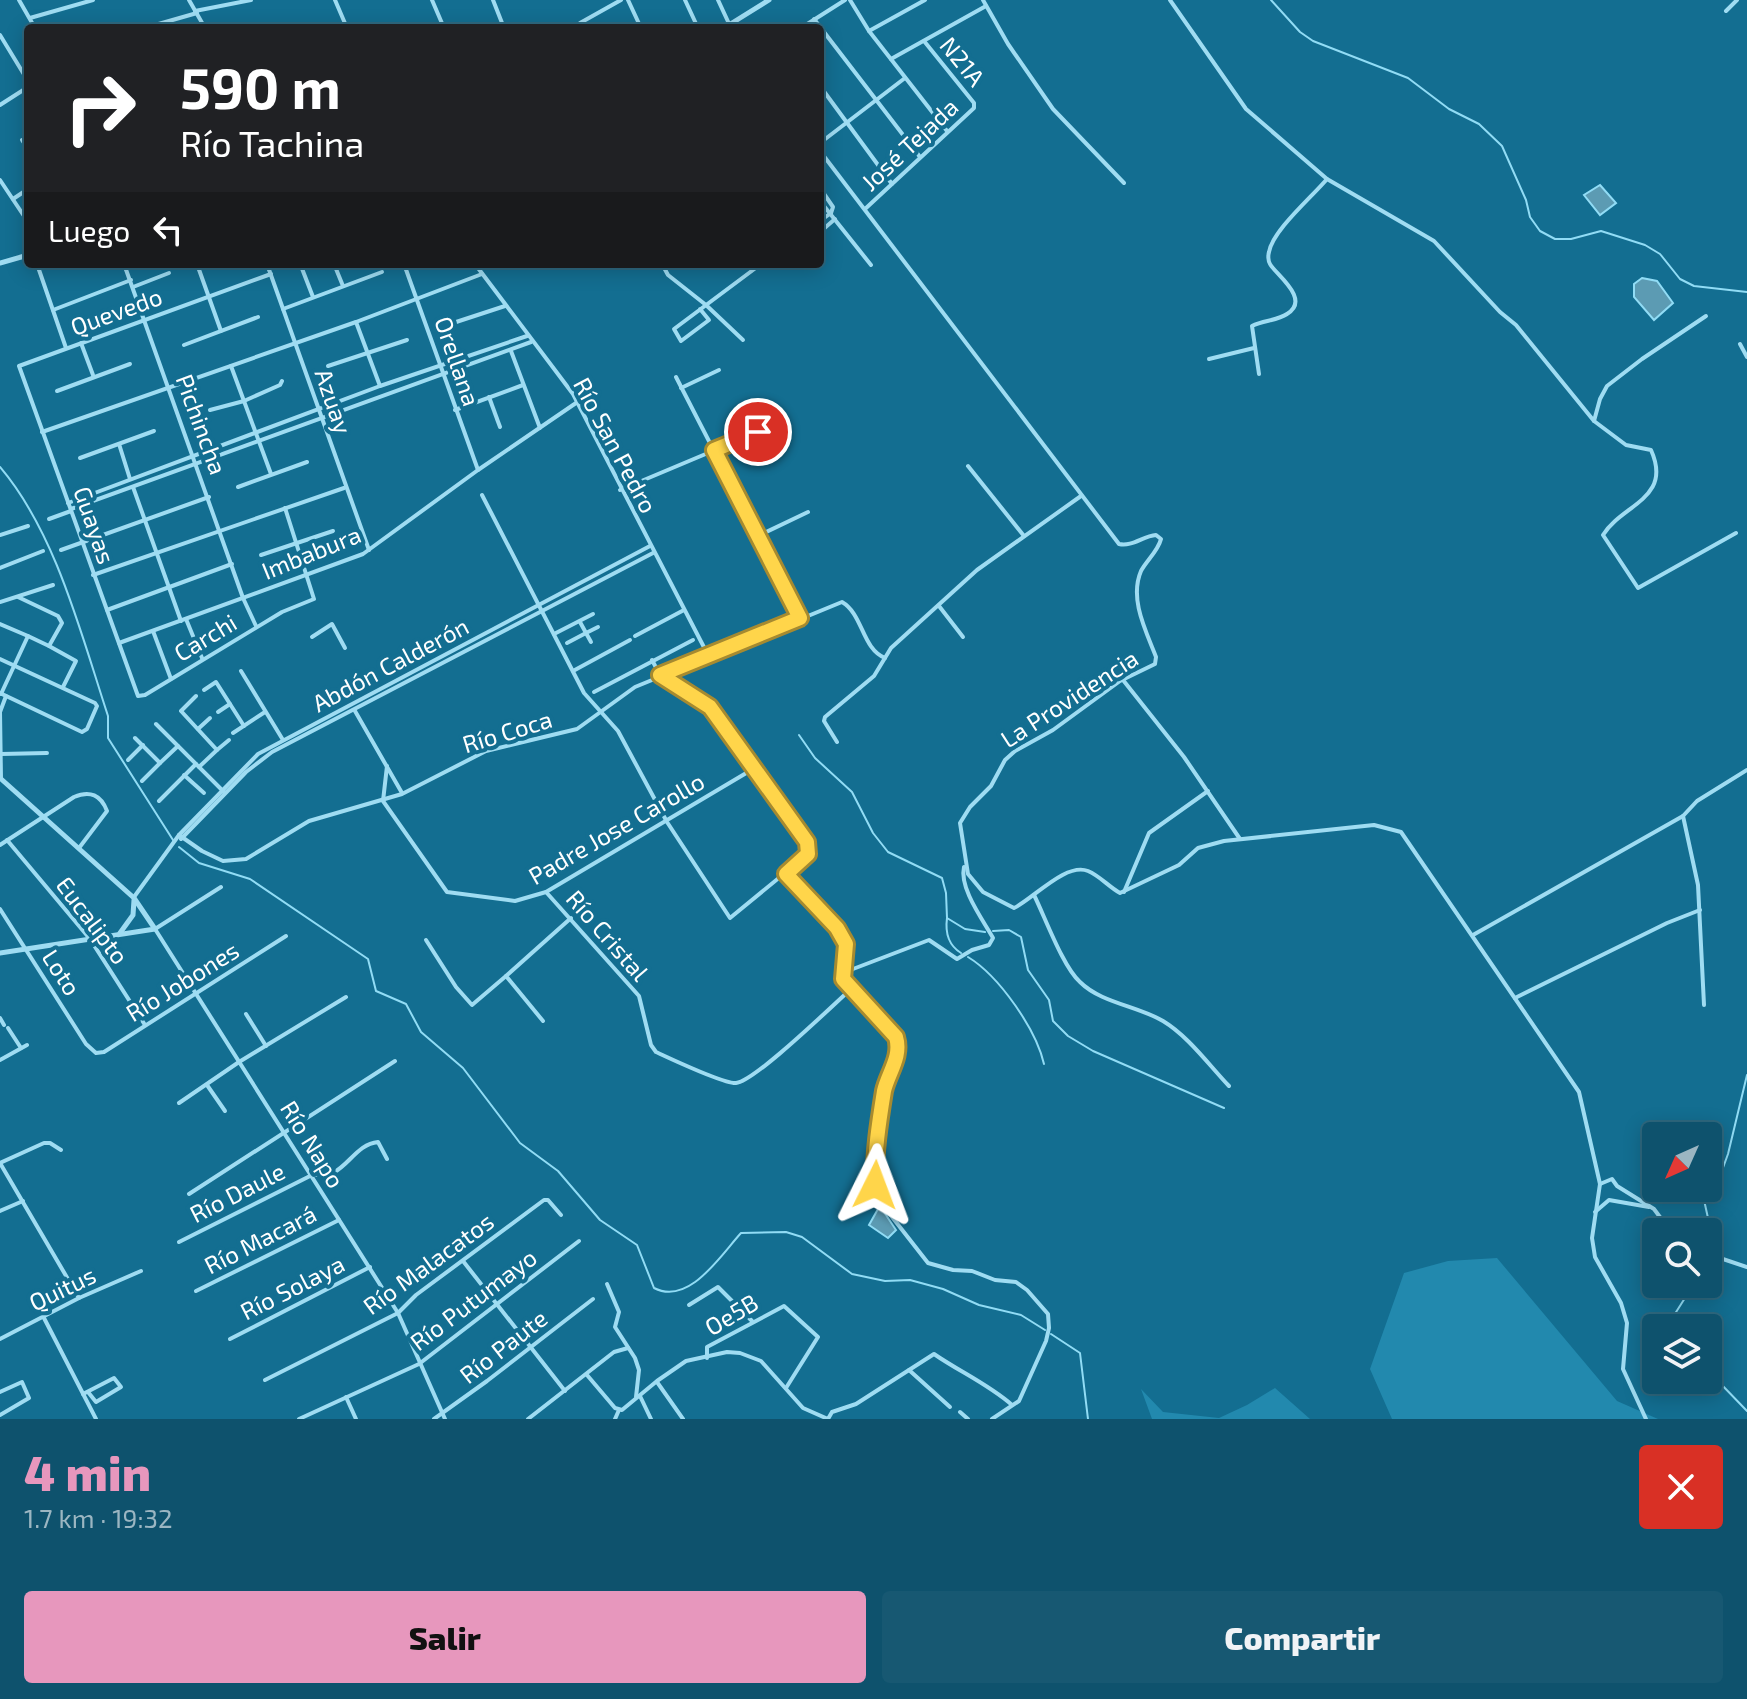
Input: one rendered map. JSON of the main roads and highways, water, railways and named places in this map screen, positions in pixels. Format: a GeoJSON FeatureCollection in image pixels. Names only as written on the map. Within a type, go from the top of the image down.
{"type":"FeatureCollection","features":[{"type":"Feature","properties":{"kind":"waterway"},"geometry":{"type":"LineString","coordinates":[[1271,0],[1300,32],[1313,41],[1408,78],[1449,109],[1479,124],[1502,146],[1526,200],[1530,217],[1540,231],[1555,239],[1571,239],[1601,231],[1645,245],[1660,254],[1680,279],[1694,286],[1747,292]]}},
{"type":"Feature","properties":{"kind":"waterway"},"geometry":{"type":"LineString","coordinates":[[0,467],[20,493],[52,553],[108,716],[108,738],[173,840]]}},
{"type":"Feature","properties":{"kind":"waterway"},"geometry":{"type":"LineString","coordinates":[[799,735],[815,758],[852,792],[873,833],[888,852],[942,878],[947,918],[965,929],[985,932]]}},
{"type":"Feature","properties":{"kind":"waterway"},"geometry":{"type":"LineString","coordinates":[[179,847],[199,863],[250,879],[368,959],[376,991],[406,1004],[421,1032],[463,1068],[520,1143],[558,1171],[600,1220],[637,1245],[654,1288],[667,1292],[691,1285],[703,1276],[741,1233],[786,1232],[802,1237],[852,1274],[885,1281],[910,1280],[943,1289],[979,1305],[1021,1315],[1045,1330]]}},
{"type":"Feature","properties":{"kind":"waterway"},"geometry":{"type":"LineString","coordinates":[[947,918],[948,938],[961,953]]}},
{"type":"Feature","properties":{"kind":"waterway"},"geometry":{"type":"LineString","coordinates":[[993,931],[1009,930],[1021,937],[1028,970],[1049,1000],[1053,1021],[1068,1036],[1093,1051],[1224,1108]]}},
{"type":"Feature","properties":{"kind":"waterway"},"geometry":{"type":"LineString","coordinates":[[968,957],[992,977],[1015,1004],[1033,1035],[1044,1064]]}},
{"type":"Feature","properties":{"kind":"waterway"},"geometry":{"type":"LineString","coordinates":[[1708,1218],[1704,1200],[1720,1176],[1728,1154],[1747,1075]]}},
{"type":"Feature","properties":{"kind":"waterway"},"geometry":{"type":"LineString","coordinates":[[1675,1314],[1685,1298]]}},
{"type":"Feature","properties":{"kind":"waterway"},"geometry":{"type":"LineString","coordinates":[[1051,1334],[1080,1353],[1088,1419]]}},
{"type":"Feature","properties":{"kind":"waterway"},"geometry":{"type":"LineString","coordinates":[[1722,1385],[1747,1411]]}}]}
